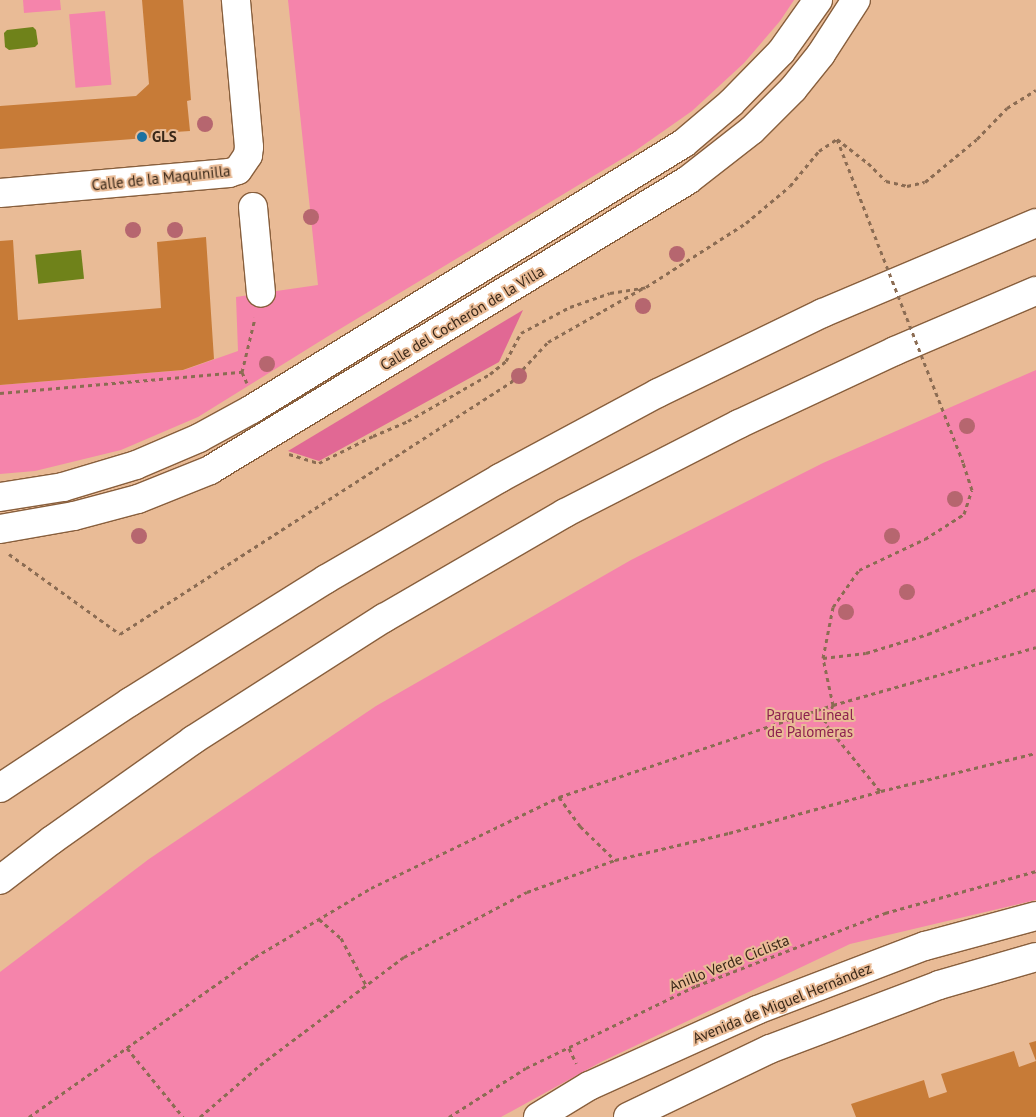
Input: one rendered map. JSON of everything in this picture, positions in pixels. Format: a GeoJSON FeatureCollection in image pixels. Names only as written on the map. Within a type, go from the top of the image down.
{"type":"FeatureCollection","features":[{"type":"Feature","properties":{"kind":"main road","name":"Calle de la Maquinilla"},"geometry":{"type":"LineString","coordinates":[[0,193],[238,170],[248,154],[249,147],[236,0]]}},
{"type":"Feature","properties":{"kind":"main road","name":"Calle del Cocherón de la Villa"},"geometry":{"type":"LineString","coordinates":[[0,497],[63,486],[136,465],[199,438],[260,404],[684,143],[731,103],[780,52],[818,0]]}},
{"type":"Feature","properties":{"kind":"main road","name":"Calle del Cocherón de la Villa"},"geometry":{"type":"LineString","coordinates":[[4,541],[74,516],[138,498],[210,470],[688,180],[752,130],[793,89],[821,54],[856,0]]}},
{"type":"Feature","properties":{"kind":"main road"},"geometry":{"type":"LineString","coordinates":[[253,207],[261,293]]}},
{"type":"Feature","properties":{"kind":"main road"},"geometry":{"type":"LineString","coordinates":[[0,788],[130,702],[326,579],[500,478],[658,392],[823,313],[1036,222]]}},
{"type":"Feature","properties":{"kind":"main road"},"geometry":{"type":"LineString","coordinates":[[0,880],[52,840],[193,740],[384,618],[565,512],[765,412],[895,351],[1036,291]]}},
{"type":"Feature","properties":{"kind":"main road","name":"Avenida de Miguel Hernández"},"geometry":{"type":"LineString","coordinates":[[538,1117],[589,1086],[757,1010],[925,946],[1036,916]]}},
{"type":"Feature","properties":{"kind":"main road"},"geometry":{"type":"LineString","coordinates":[[628,1117],[770,1049],[939,985],[1036,957]]}},
{"type":"Feature","properties":{"kind":"path"},"geometry":{"type":"LineString","coordinates":[[836,139],[868,163],[886,181],[906,186],[925,182],[945,167],[1007,108],[1036,90]]}},
{"type":"Feature","properties":{"kind":"path"},"geometry":{"type":"LineString","coordinates":[[4,541],[120,634],[512,381],[548,342],[646,286],[746,223],[790,186],[819,151],[836,139]]}},
{"type":"Feature","properties":{"kind":"path"},"geometry":{"type":"LineString","coordinates":[[836,139],[963,462],[972,490],[964,514],[925,538],[859,570],[833,606],[823,658],[833,705],[825,723],[881,791]]}},
{"type":"Feature","properties":{"kind":"path"},"geometry":{"type":"LineString","coordinates":[[286,454],[319,463],[372,436],[408,421],[490,374],[506,361],[521,333],[570,307],[610,293],[646,286]]}},
{"type":"Feature","properties":{"kind":"path"},"geometry":{"type":"LineString","coordinates":[[0,393],[242,372],[261,293]]}},
{"type":"Feature","properties":{"kind":"path"},"geometry":{"type":"LineString","coordinates":[[823,658],[866,653],[928,634],[1036,589]]}},
{"type":"Feature","properties":{"kind":"path"},"geometry":{"type":"LineString","coordinates":[[29,1117],[255,957],[371,888],[559,797],[833,705],[1036,647]]}},
{"type":"Feature","properties":{"kind":"path"},"geometry":{"type":"LineString","coordinates":[[200,1117],[260,1065],[404,957],[527,892],[615,860],[728,833],[881,791],[1036,753]]}},
{"type":"Feature","properties":{"kind":"path"},"geometry":{"type":"LineString","coordinates":[[559,797],[580,826],[615,860]]}},
{"type":"Feature","properties":{"kind":"path","name":"Anillo Verde Ciclista"},"geometry":{"type":"LineString","coordinates":[[449,1117],[526,1068],[696,986],[885,913],[1036,872]]}},
{"type":"Feature","properties":{"kind":"path"},"geometry":{"type":"LineString","coordinates":[[319,919],[341,938],[366,986]]}},
{"type":"Feature","properties":{"kind":"path"},"geometry":{"type":"LineString","coordinates":[[127,1048],[183,1117]]}},
{"type":"Feature","properties":{"kind":"path"},"geometry":{"type":"LineString","coordinates":[[568,1048],[577,1064]]}},
{"type":"Feature","properties":{"kind":"green space"},"geometry":{"type":"Polygon","coordinates":[[[23,0],[60,0],[61,10],[24,13],[23,0]]]}},
{"type":"Feature","properties":{"kind":"green space"},"geometry":{"type":"Polygon","coordinates":[[[288,0],[794,0],[780,21],[744,63],[692,111],[635,151],[198,417],[121,450],[35,471],[0,474],[0,385],[184,370],[238,351],[236,297],[318,285],[288,0]]]}},
{"type":"Feature","properties":{"kind":"green space"},"geometry":{"type":"Polygon","coordinates":[[[105,11],[111,85],[76,88],[69,14],[105,11]]]}},
{"type":"Feature","properties":{"kind":"green space","name":"Parque Lineal de Palomeras"},"geometry":{"type":"Polygon","coordinates":[[[1036,370],[1036,900],[850,944],[601,1062],[501,1117],[0,1117],[0,972],[149,859],[376,706],[631,560],[823,463],[1036,370]]]}},
{"type":"Feature","properties":{"kind":"shaded area"},"geometry":{"type":"Polygon","coordinates":[[[33,27],[36,30],[38,44],[35,47],[9,50],[5,47],[4,33],[7,30],[33,27]]]}},
{"type":"Feature","properties":{"kind":"shaded area"},"geometry":{"type":"Polygon","coordinates":[[[81,250],[84,279],[38,284],[35,255],[81,250]]]}},
{"type":"Feature","properties":{"kind":"shaded area"},"geometry":{"type":"Polygon","coordinates":[[[523,310],[499,362],[319,461],[288,451],[523,310]]]}},
{"type":"Feature","properties":{"kind":"building"},"geometry":{"type":"Polygon","coordinates":[[[142,0],[183,0],[191,100],[187,101],[190,131],[160,133],[160,137],[0,149],[0,106],[136,96],[149,84],[142,0]]]}},
{"type":"Feature","properties":{"kind":"building"},"geometry":{"type":"Polygon","coordinates":[[[206,237],[214,359],[183,370],[0,385],[0,241],[13,240],[18,320],[161,308],[157,242],[206,237]]]}},
{"type":"Feature","properties":{"kind":"building"},"geometry":{"type":"Polygon","coordinates":[[[1036,1041],[1036,1061],[1029,1043],[1036,1041]]]}},
{"type":"Feature","properties":{"kind":"building"},"geometry":{"type":"Polygon","coordinates":[[[1014,1051],[1019,1067],[1036,1061],[1036,1117],[856,1117],[851,1104],[924,1080],[929,1098],[947,1092],[941,1074],[1014,1051]]]}},
{"type":"Feature","properties":{"kind":"place","name":"GLS"},"geometry":{"type":"Point","coordinates":[142,137]}}]}
